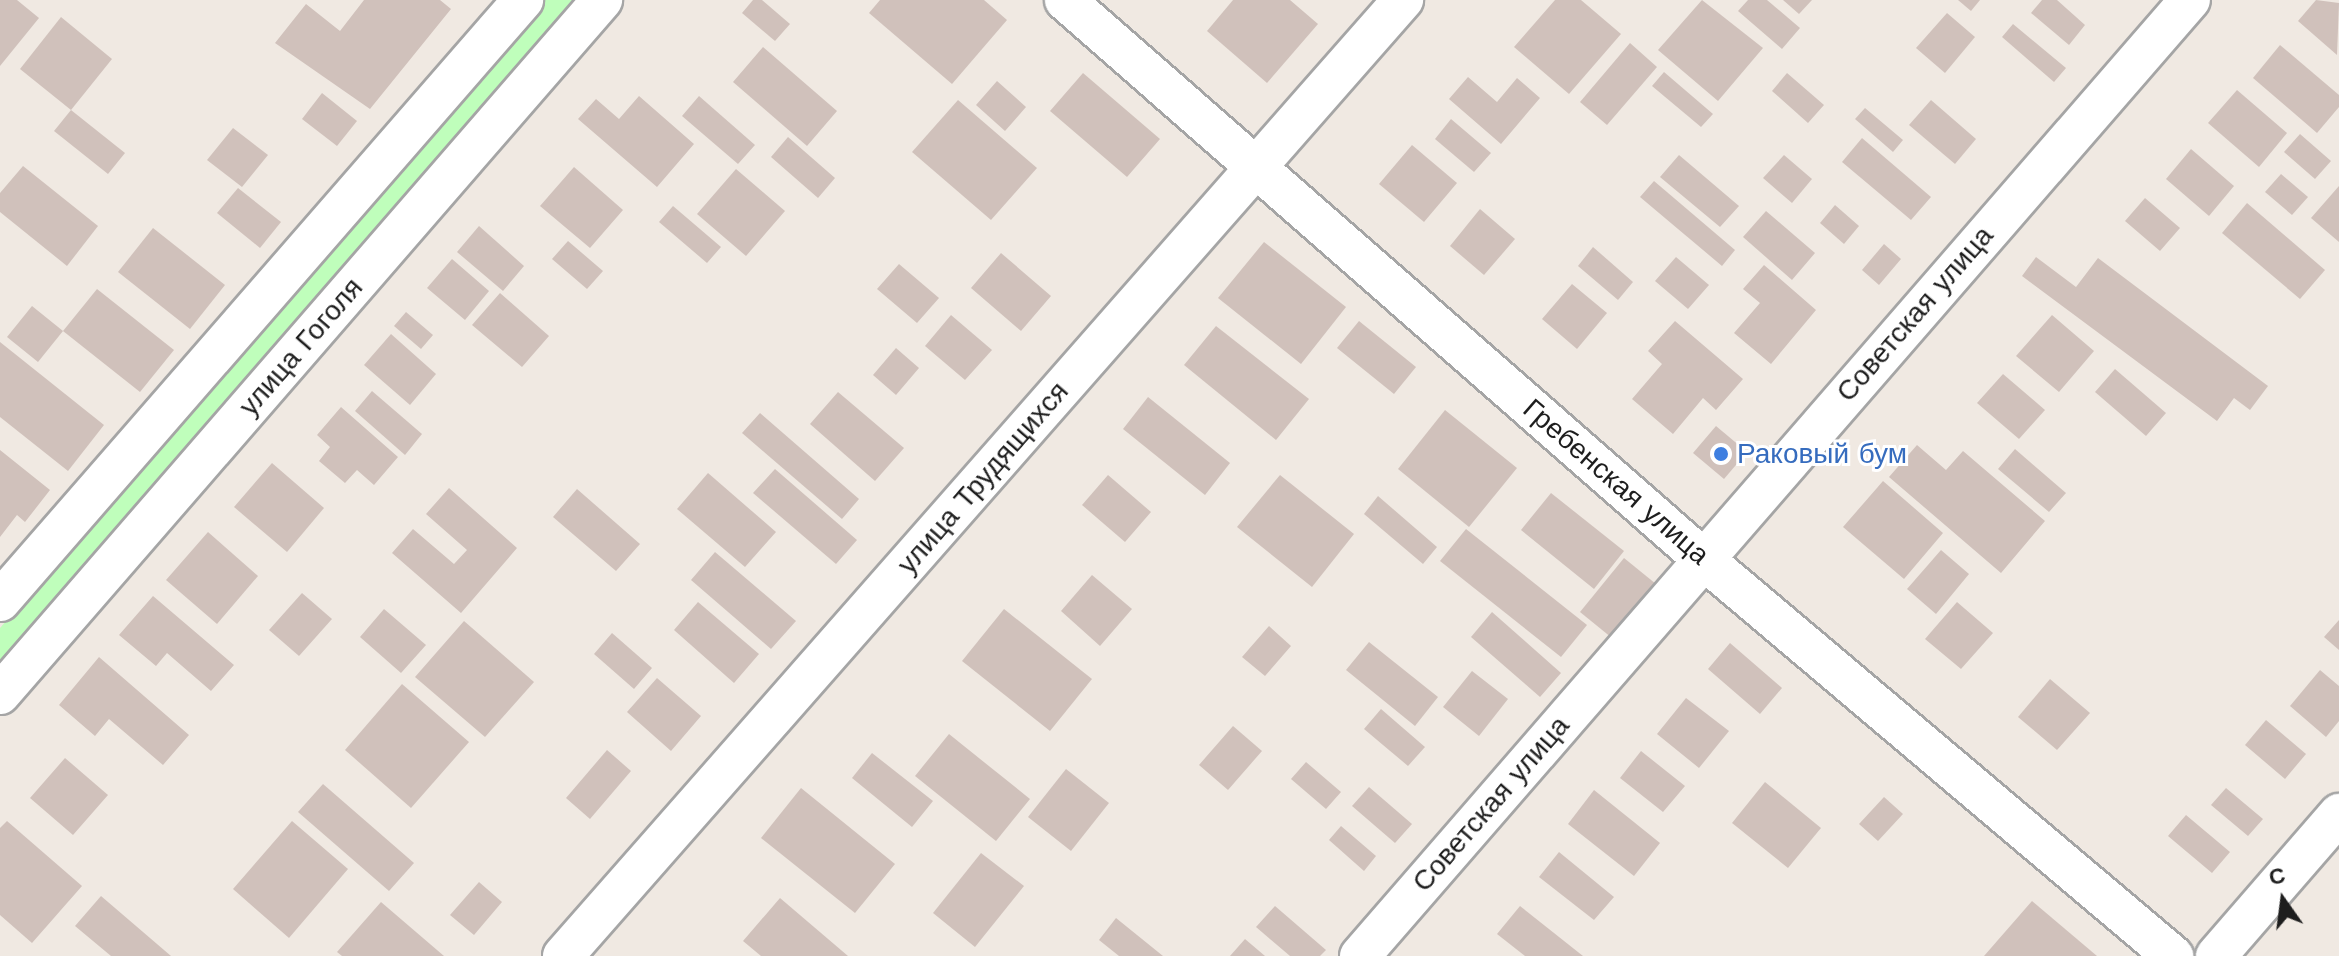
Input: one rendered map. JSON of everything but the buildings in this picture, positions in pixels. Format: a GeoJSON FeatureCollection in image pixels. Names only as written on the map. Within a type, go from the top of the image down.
{"type":"FeatureCollection","features":[{"type":"Feature","properties":{"kind":"street"},"geometry":{"type":"LineString","coordinates":[[0,601],[523,0]]}},
{"type":"Feature","properties":{"kind":"street","name":"улица Гоголя"},"geometry":{"type":"LineString","coordinates":[[0,694],[602,0]]}},
{"type":"Feature","properties":{"kind":"street","name":"Гребенская улица"},"geometry":{"type":"LineString","coordinates":[[1065,0],[1702,558],[2173,956]]}},
{"type":"Feature","properties":{"kind":"street","name":"улица Трудящихся"},"geometry":{"type":"LineString","coordinates":[[563,956],[1403,0]]}},
{"type":"Feature","properties":{"kind":"street","name":"Советская улица"},"geometry":{"type":"LineString","coordinates":[[1360,956],[1702,558],[2190,0]]}},
{"type":"Feature","properties":{"kind":"street"},"geometry":{"type":"LineString","coordinates":[[2216,956],[2339,814]]}},
{"type":"Feature","properties":{"kind":"green space"},"geometry":{"type":"Polygon","coordinates":[[[543,0],[583,0],[0,677],[0,628],[543,0]]]}},
{"type":"Feature","properties":{"kind":"place","name":"Раковый бум"},"geometry":{"type":"Point","coordinates":[1721,454]}}]}
